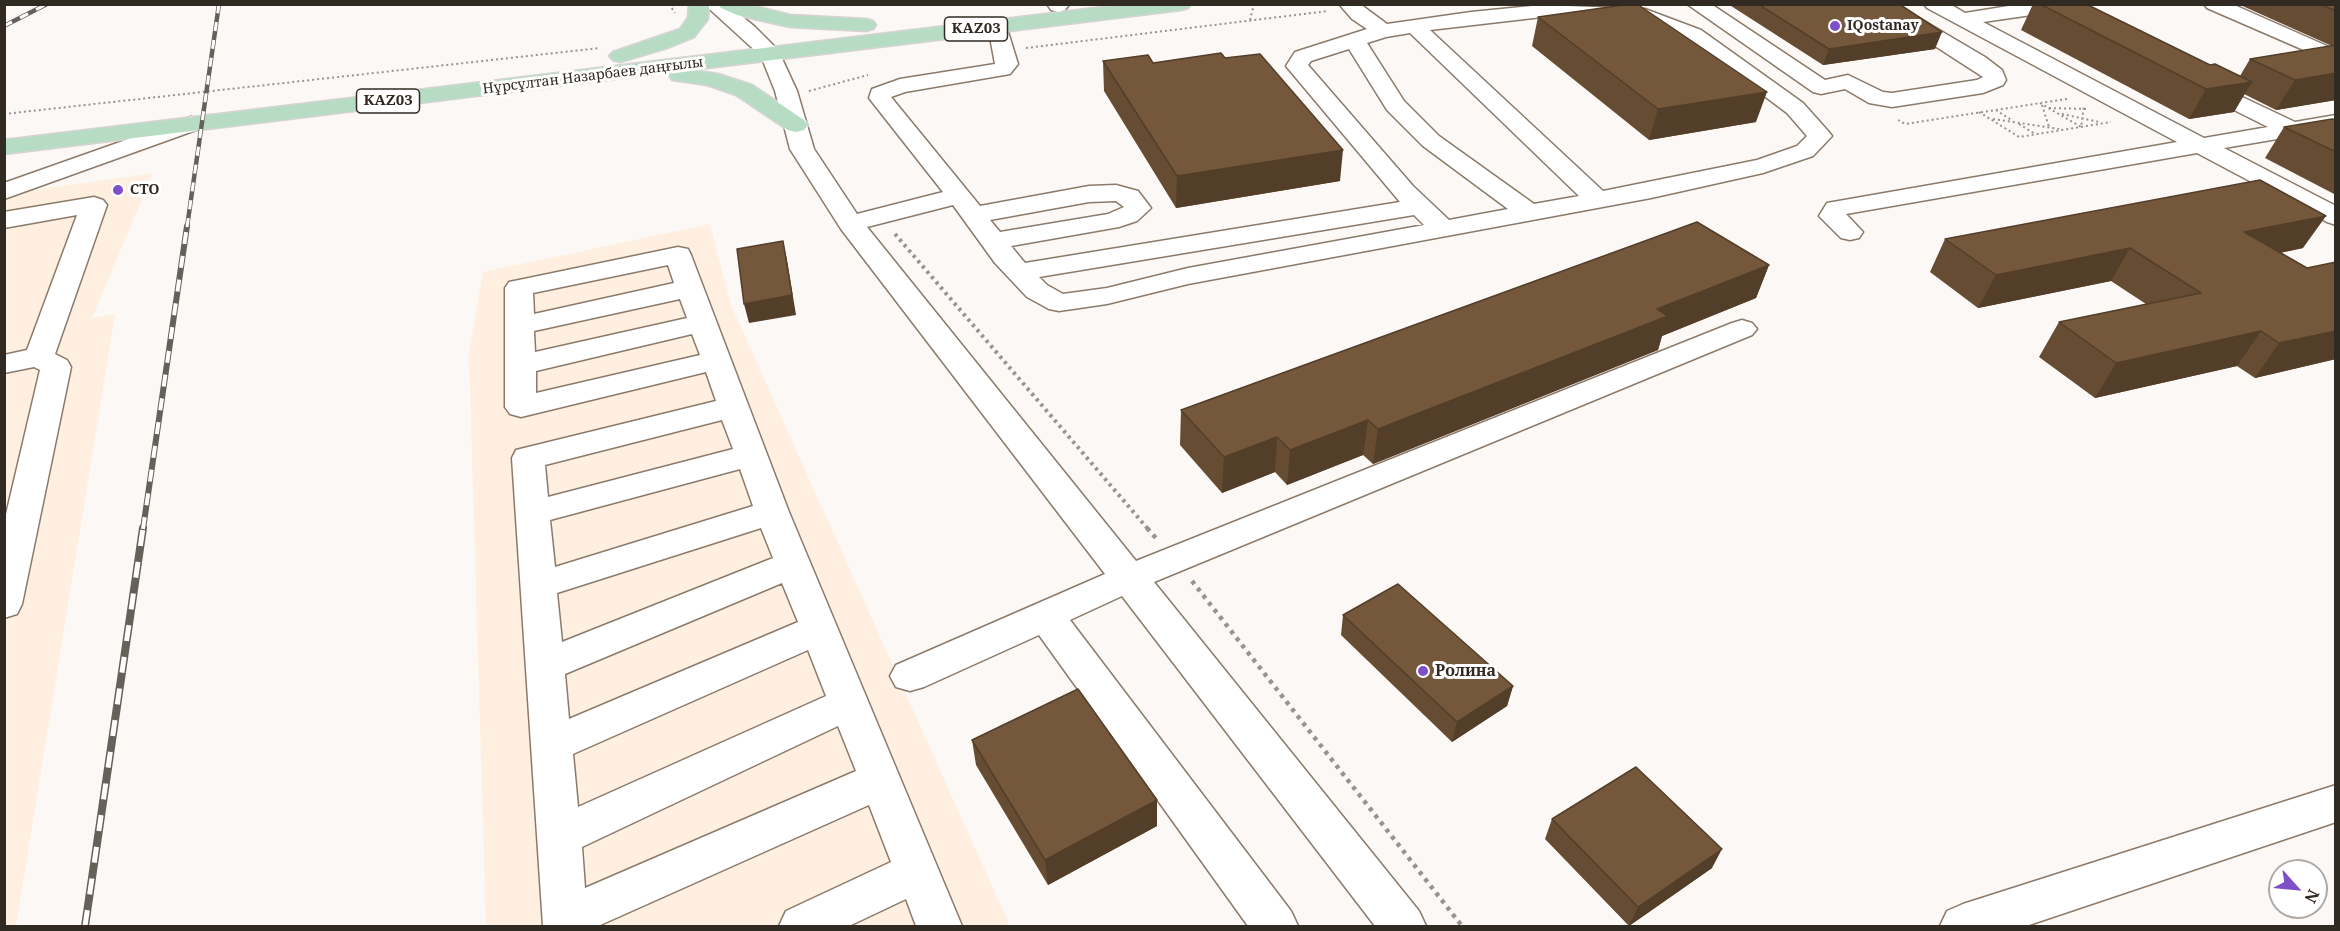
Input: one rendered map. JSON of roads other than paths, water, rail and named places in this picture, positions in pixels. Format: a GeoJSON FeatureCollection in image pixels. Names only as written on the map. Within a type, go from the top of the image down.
{"type":"FeatureCollection","features":[{"type":"Feature","properties":{"kind":"main road"},"geometry":{"type":"LineString","coordinates":[[612,52],[660,44],[687,33],[698,20],[699,4]]}},
{"type":"Feature","properties":{"kind":"main road"},"geometry":{"type":"LineString","coordinates":[[728,4],[744,11],[790,21],[833,25],[898,25]]}},
{"type":"Feature","properties":{"kind":"main road","name":"Нұрсұлтан Назарбаев даңғылы"},"geometry":{"type":"LineString","coordinates":[[4,129],[612,52],[721,46],[766,48],[1001,39],[1181,4]]}},
{"type":"Feature","properties":{"kind":"main road","name":"KАZ03"},"geometry":{"type":"LineString","coordinates":[[766,48],[898,25],[1062,5]]}},
{"type":"Feature","properties":{"kind":"main road","name":"Нұрсұлтан Назарбаев даңғылы"},"geometry":{"type":"LineString","coordinates":[[4,147],[639,71],[766,48]]}},
{"type":"Feature","properties":{"kind":"main road"},"geometry":{"type":"LineString","coordinates":[[639,71],[690,75],[728,84],[756,97],[796,125]]}},
{"type":"Feature","properties":{"kind":"street"},"geometry":{"type":"LineString","coordinates":[[714,4],[766,48],[796,125],[802,149],[850,223],[1403,927]]}},
{"type":"Feature","properties":{"kind":"street"},"geometry":{"type":"LineString","coordinates":[[1698,4],[1821,87],[1848,82],[1877,98],[1892,100],[1983,86],[1995,80],[1994,75],[1977,62],[1880,4]]}},
{"type":"Feature","properties":{"kind":"street"},"geometry":{"type":"LineString","coordinates":[[1934,4],[2336,217]]}},
{"type":"Feature","properties":{"kind":"street"},"geometry":{"type":"LineString","coordinates":[[2214,4],[2336,58]]}},
{"type":"Feature","properties":{"kind":"street"},"geometry":{"type":"LineString","coordinates":[[1962,20],[2051,5],[2078,23]]}},
{"type":"Feature","properties":{"kind":"street"},"geometry":{"type":"LineString","coordinates":[[1351,6],[1359,15],[1383,31]]}},
{"type":"Feature","properties":{"kind":"street"},"geometry":{"type":"LineString","coordinates":[[1001,39],[1007,64],[1002,69],[900,86],[880,94],[880,98],[1019,272],[1037,291],[1059,303],[1107,296],[1188,276],[1530,213],[1598,200],[1763,166],[1805,151],[1820,136],[1795,108],[1694,34],[1638,13],[1542,11],[1383,31],[1303,57],[1297,66],[1443,229]]}},
{"type":"Feature","properties":{"kind":"street"},"geometry":{"type":"LineString","coordinates":[[1415,27],[1598,200]]}},
{"type":"Feature","properties":{"kind":"street"},"geometry":{"type":"LineString","coordinates":[[1355,41],[1395,105],[1431,141],[1530,213]]}},
{"type":"Feature","properties":{"kind":"street"},"geometry":{"type":"LineString","coordinates":[[2186,77],[2334,149]]}},
{"type":"Feature","properties":{"kind":"street"},"geometry":{"type":"LineString","coordinates":[[1850,232],[1832,216],[1836,208],[2203,147],[2336,122]]}},
{"type":"Feature","properties":{"kind":"street"},"geometry":{"type":"LineString","coordinates":[[5,213],[191,124]]}},
{"type":"Feature","properties":{"kind":"street"},"geometry":{"type":"LineString","coordinates":[[850,223],[966,205],[1089,194],[1116,193],[1129,196],[1138,208],[1128,216],[1110,221],[994,241]]}},
{"type":"Feature","properties":{"kind":"street"},"geometry":{"type":"LineString","coordinates":[[5,213],[94,205],[39,357]]}},
{"type":"Feature","properties":{"kind":"street"},"geometry":{"type":"LineString","coordinates":[[1019,272],[1420,206]]}},
{"type":"Feature","properties":{"kind":"street"},"geometry":{"type":"LineString","coordinates":[[717,360],[521,406],[519,288],[678,255],[717,360],[772,512],[939,927]]}},
{"type":"Feature","properties":{"kind":"street"},"geometry":{"type":"LineString","coordinates":[[520,365],[703,323]]}},
{"type":"Feature","properties":{"kind":"street"},"geometry":{"type":"LineString","coordinates":[[910,676],[1129,578],[1742,329]]}},
{"type":"Feature","properties":{"kind":"street"},"geometry":{"type":"LineString","coordinates":[[4,364],[39,357],[56,367],[4,604]]}},
{"type":"Feature","properties":{"kind":"street"},"geometry":{"type":"LineString","coordinates":[[734,407],[528,458],[565,923],[880,780]]}},
{"type":"Feature","properties":{"kind":"street"},"geometry":{"type":"LineString","coordinates":[[532,513],[751,455]]}},
{"type":"Feature","properties":{"kind":"street"},"geometry":{"type":"LineString","coordinates":[[537,586],[772,512]]}},
{"type":"Feature","properties":{"kind":"street"},"geometry":{"type":"LineString","coordinates":[[544,666],[793,564]]}},
{"type":"Feature","properties":{"kind":"street"},"geometry":{"type":"LineString","coordinates":[[1045,615],[1275,927]]}},
{"type":"Feature","properties":{"kind":"street"},"geometry":{"type":"LineString","coordinates":[[550,746],[819,629]]}},
{"type":"Feature","properties":{"kind":"street"},"geometry":{"type":"LineString","coordinates":[[558,837],[849,703]]}},
{"type":"Feature","properties":{"kind":"street"},"geometry":{"type":"LineString","coordinates":[[1963,927],[2336,803]]}},
{"type":"Feature","properties":{"kind":"street"},"geometry":{"type":"LineString","coordinates":[[802,927],[917,872]]}},
{"type":"Feature","properties":{"kind":"railway"},"geometry":{"type":"LineString","coordinates":[[4,26],[47,4]]}},
{"type":"Feature","properties":{"kind":"railway"},"geometry":{"type":"LineString","coordinates":[[187,227],[219,4]]}},
{"type":"Feature","properties":{"kind":"railway"},"geometry":{"type":"LineString","coordinates":[[143,529],[187,226]]}},
{"type":"Feature","properties":{"kind":"railway"},"geometry":{"type":"LineString","coordinates":[[85,926],[143,528]]}},
{"type":"Feature","properties":{"kind":"place","name":"IQostanay"},"geometry":{"type":"Point","coordinates":[1835,26]}},
{"type":"Feature","properties":{"kind":"place","name":"СТО"},"geometry":{"type":"Point","coordinates":[118,190]}},
{"type":"Feature","properties":{"kind":"place","name":"Ролина"},"geometry":{"type":"Point","coordinates":[1423,671]}}]}
